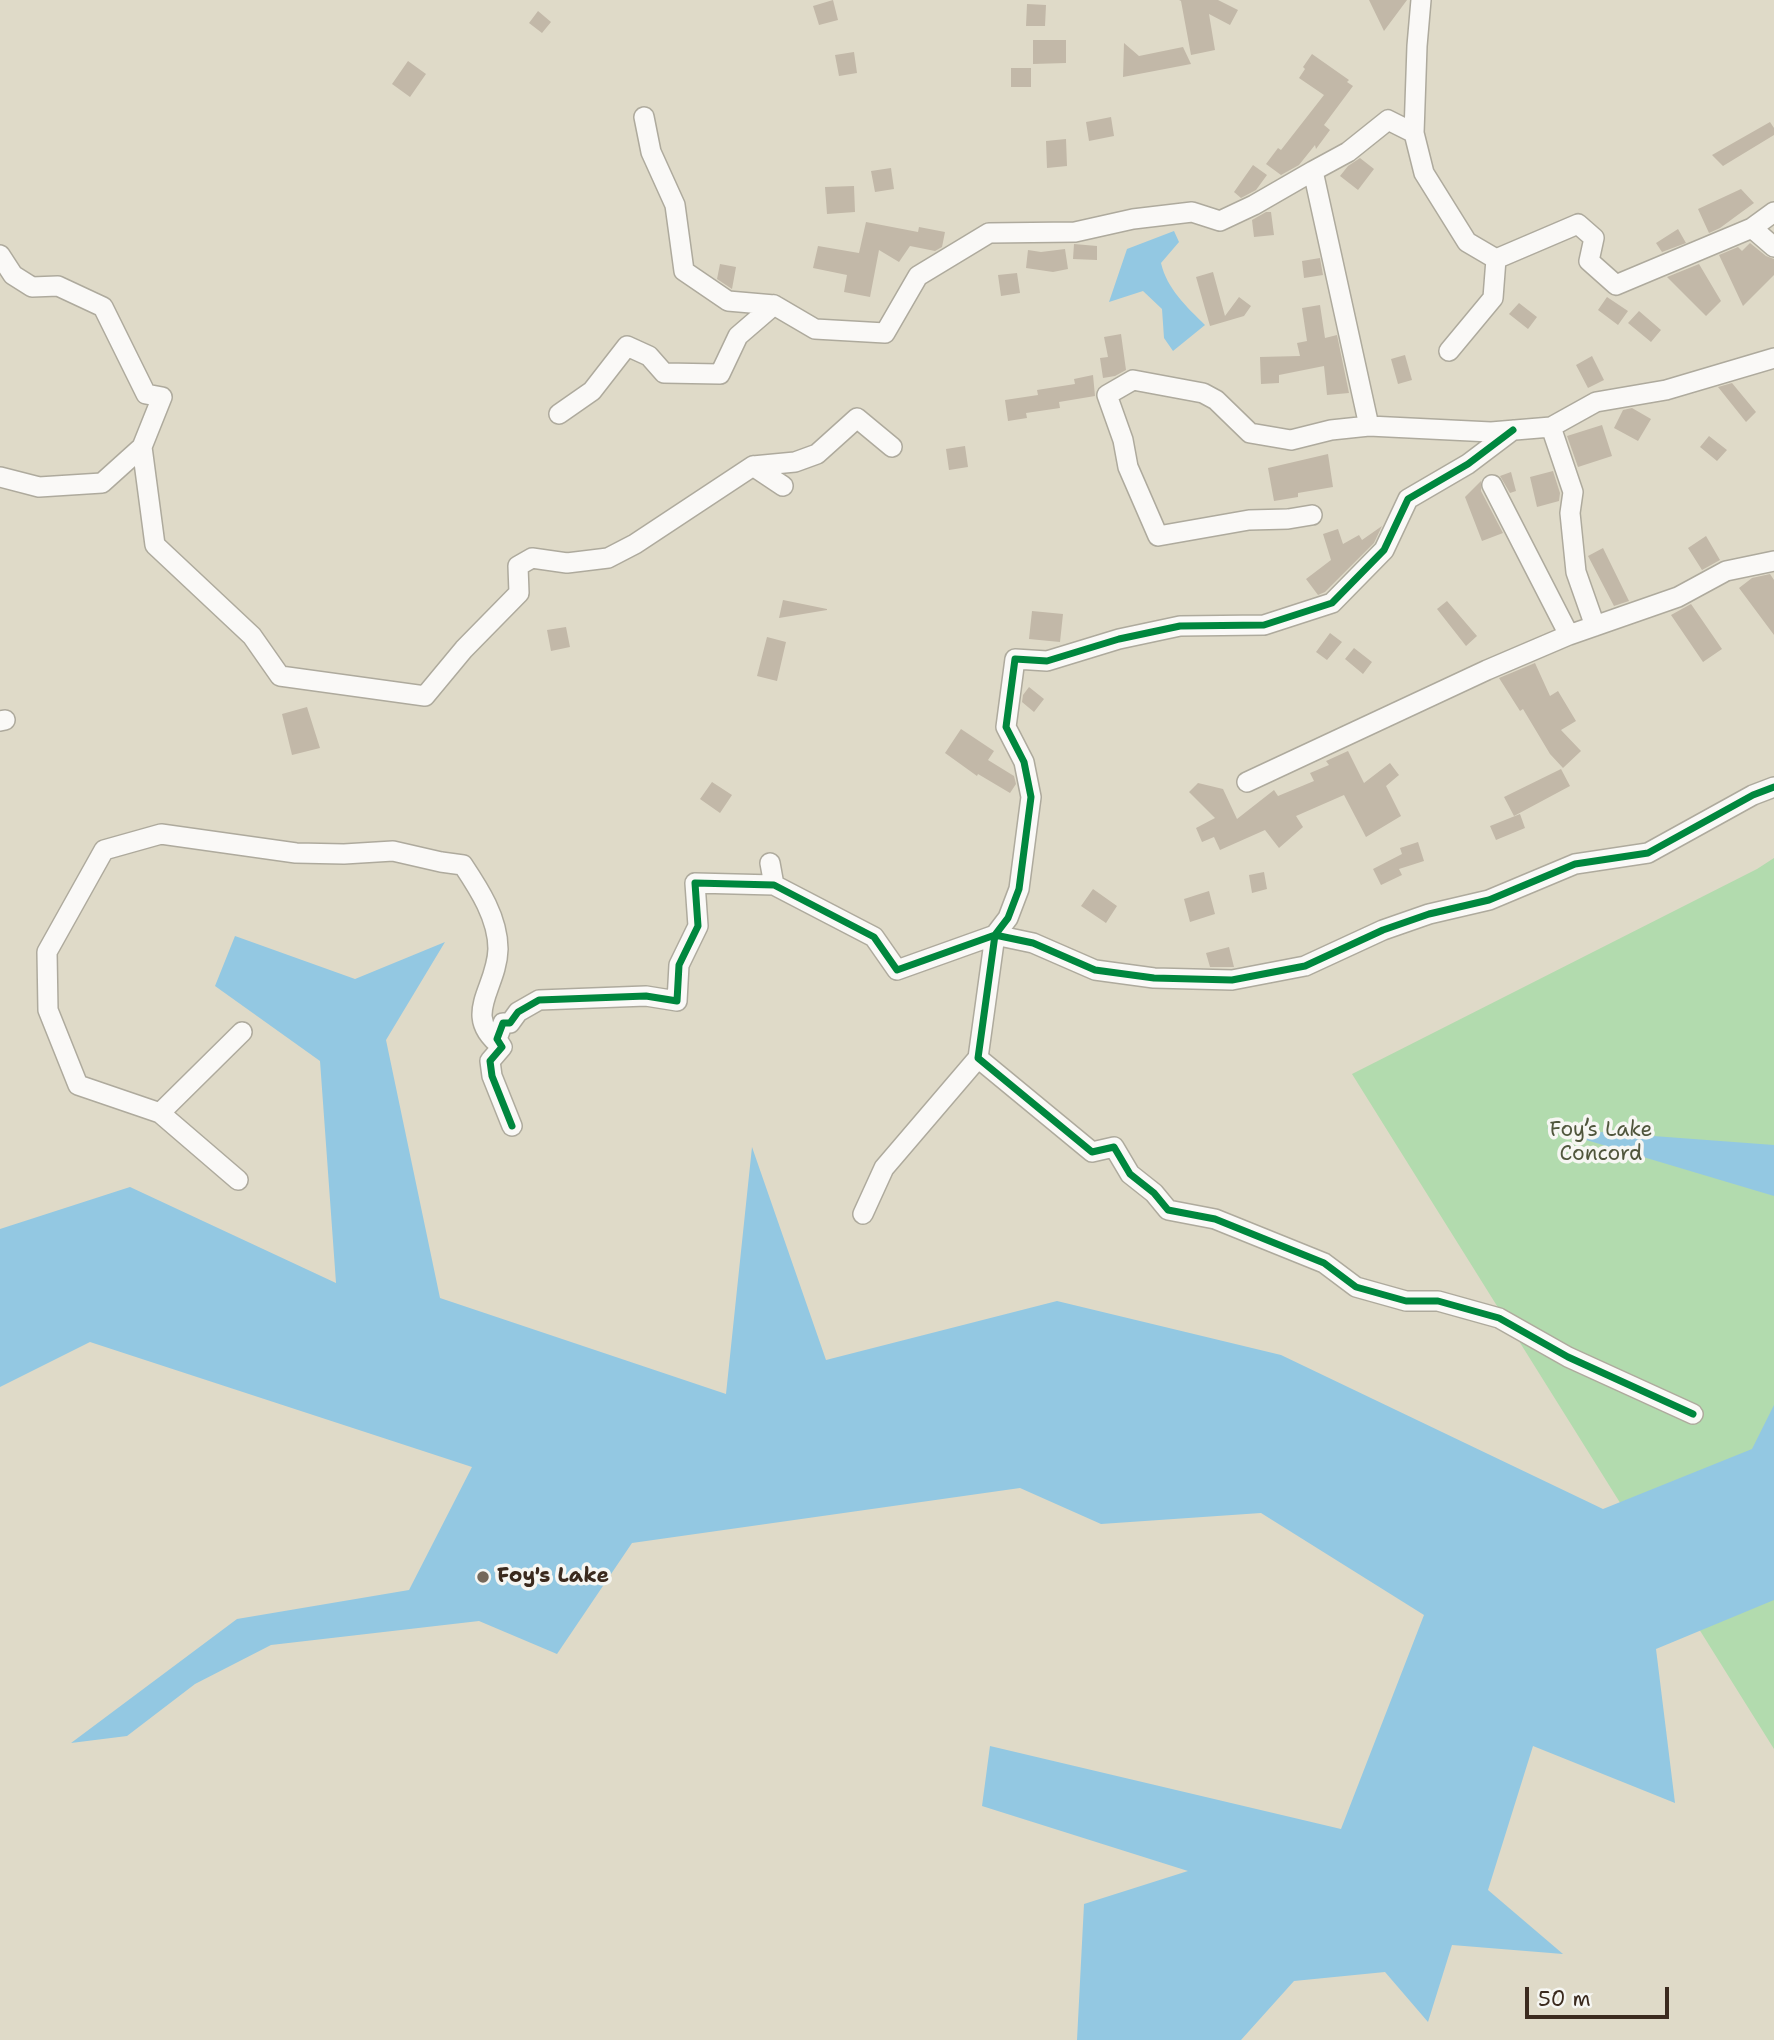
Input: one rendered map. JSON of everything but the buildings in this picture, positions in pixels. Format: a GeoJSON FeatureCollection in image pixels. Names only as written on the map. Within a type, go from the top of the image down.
{"type":"FeatureCollection","features":[{"type":"Feature","properties":{"kind":"street"},"geometry":{"type":"LineString","coordinates":[[1421,0],[1414,133],[1424,173],[1467,242],[1496,259]]}},
{"type":"Feature","properties":{"kind":"street"},"geometry":{"type":"LineString","coordinates":[[644,117],[651,152],[676,205],[684,271],[728,301],[774,305],[815,329],[885,334],[918,276],[989,233],[1075,232],[1133,219],[1192,212],[1220,221],[1348,152],[1388,120],[1414,133]]}},
{"type":"Feature","properties":{"kind":"street"},"geometry":{"type":"LineString","coordinates":[[1313,171],[1369,426]]}},
{"type":"Feature","properties":{"kind":"street"},"geometry":{"type":"LineString","coordinates":[[1496,259],[1578,225],[1594,238],[1589,261],[1616,285],[1752,228],[1774,212]]}},
{"type":"Feature","properties":{"kind":"street"},"geometry":{"type":"LineString","coordinates":[[1752,228],[1774,247]]}},
{"type":"Feature","properties":{"kind":"street"},"geometry":{"type":"LineString","coordinates":[[0,255],[13,275],[32,287],[58,286],[103,307],[146,394],[162,397],[142,447],[102,483],[39,487],[0,477]]}},
{"type":"Feature","properties":{"kind":"street"},"geometry":{"type":"LineString","coordinates":[[1449,351],[1493,298],[1496,259]]}},
{"type":"Feature","properties":{"kind":"street"},"geometry":{"type":"LineString","coordinates":[[559,414],[592,391],[627,346],[649,356],[664,373],[720,374],[738,336],[774,305]]}},
{"type":"Feature","properties":{"kind":"street"},"geometry":{"type":"LineString","coordinates":[[1312,515],[1249,520],[1158,536],[1128,467],[1123,440],[1107,395],[1133,380],[1203,393],[1216,400],[1250,433],[1291,440],[1331,430],[1369,426],[1491,432],[1551,426],[1595,402],[1666,390],[1774,358]]}},
{"type":"Feature","properties":{"kind":"street"},"geometry":{"type":"LineString","coordinates":[[142,447],[155,545],[252,636],[280,676],[425,696],[464,649],[519,593],[518,566],[532,558],[567,563],[608,558],[635,544],[753,466],[795,462],[817,454],[857,418],[892,447]]}},
{"type":"Feature","properties":{"kind":"street"},"geometry":{"type":"LineString","coordinates":[[1551,426],[1573,492],[1570,513],[1576,572],[1595,626]]}},
{"type":"Feature","properties":{"kind":"street"},"geometry":{"type":"LineString","coordinates":[[863,1214],[884,1168],[978,1058],[995,935],[1007,918],[1019,889],[1031,797],[1024,762],[1006,727],[1014,659],[1047,661],[1119,639],[1180,626],[1264,625],[1332,603],[1384,551],[1408,499],[1468,464],[1513,430]]}},
{"type":"Feature","properties":{"kind":"street"},"geometry":{"type":"LineString","coordinates":[[753,466],[783,486]]}},
{"type":"Feature","properties":{"kind":"street"},"geometry":{"type":"LineString","coordinates":[[1492,485],[1569,635]]}},
{"type":"Feature","properties":{"kind":"street"},"geometry":{"type":"LineString","coordinates":[[1247,782],[1487,670],[1569,635],[1678,597],[1726,571],[1774,561]]}},
{"type":"Feature","properties":{"kind":"street"},"geometry":{"type":"LineString","coordinates":[[502,1047],[496,1039],[503,1023],[510,1023],[518,1012],[539,1000],[646,996],[677,1001],[679,965],[698,926],[695,883],[774,885],[874,937],[897,970],[995,935],[1033,943],[1095,970],[1154,978],[1232,979],[1305,966],[1383,930],[1429,914],[1489,900],[1575,864],[1648,853],[1753,795],[1774,788]]}},
{"type":"Feature","properties":{"kind":"street"},"geometry":{"type":"LineString","coordinates":[[238,1180],[160,1113],[78,1085],[48,1010],[47,952],[104,850],[161,834],[296,853],[393,851],[463,864],[487,903],[498,947],[493,979],[480,1012],[486,1035],[502,1047]]}},
{"type":"Feature","properties":{"kind":"street"},"geometry":{"type":"LineString","coordinates":[[770,863],[774,885]]}},
{"type":"Feature","properties":{"kind":"street"},"geometry":{"type":"LineString","coordinates":[[160,1113],[242,1032]]}},
{"type":"Feature","properties":{"kind":"street"},"geometry":{"type":"LineString","coordinates":[[502,1047],[490,1061],[492,1076],[512,1126]]}},
{"type":"Feature","properties":{"kind":"street"},"geometry":{"type":"LineString","coordinates":[[978,1058],[1092,1152],[1114,1147],[1130,1174],[1154,1193],[1168,1210],[1214,1219],[1324,1263],[1356,1287],[1406,1301],[1438,1301],[1499,1318],[1568,1357],[1693,1415]]}},
{"type":"Feature","properties":{"kind":"green space","name":"Foy’s Lake Concord"},"geometry":{"type":"Polygon","coordinates":[[[1774,858],[1774,1749],[1352,1074],[1774,858]]]}},
{"type":"Feature","properties":{"kind":"water"},"geometry":{"type":"Polygon","coordinates":[[[1174,231],[1179,242],[1161,263],[1178,297],[1205,325],[1173,351],[1164,338],[1162,309],[1143,291],[1109,302],[1127,249],[1174,231]]]}},
{"type":"Feature","properties":{"kind":"water","name":"Foy's Lake"},"geometry":{"type":"Polygon","coordinates":[[[235,936],[355,979],[445,942],[386,1040],[440,1298],[726,1394],[752,1147],[826,1360],[1057,1301],[1281,1355],[1603,1509],[1752,1449],[1774,1405],[1774,1600],[1656,1649],[1675,1803],[1533,1746],[1488,1890],[1563,1954],[1452,1945],[1428,2022],[1385,1972],[1294,1981],[1241,2040],[1077,2040],[1084,1904],[1188,1871],[982,1806],[990,1746],[1341,1829],[1424,1615],[1261,1513],[1101,1524],[1020,1488],[632,1543],[557,1654],[479,1621],[271,1645],[195,1684],[127,1736],[71,1743],[237,1619],[409,1590],[472,1467],[90,1342],[0,1387],[0,1229],[130,1187],[336,1283],[320,1061],[215,986],[235,936]]]}},
{"type":"Feature","properties":{"kind":"water"},"geometry":{"type":"Polygon","coordinates":[[[1546,1128],[1774,1145],[1774,1196],[1546,1128]]]}},
{"type":"Feature","properties":{"kind":"cycle path"},"geometry":{"type":"LineString","coordinates":[[1513,430],[1468,464],[1408,499],[1384,550],[1332,603],[1264,625],[1180,626],[1119,639],[1047,661],[1015,659],[1006,727],[1024,762],[1031,797],[1019,889],[1008,918],[995,935],[1033,943],[1095,970],[1154,978],[1232,980],[1305,966],[1383,930],[1429,914],[1489,900],[1575,864],[1648,853],[1753,795],[1774,787]]}},
{"type":"Feature","properties":{"kind":"cycle path"},"geometry":{"type":"LineString","coordinates":[[512,1126],[492,1076],[490,1061],[502,1047],[497,1039],[503,1023],[510,1023],[518,1012],[539,1000],[646,996],[677,1001],[679,965],[698,926],[695,883],[774,885],[874,937],[897,970],[995,935],[978,1058],[1092,1152],[1114,1147],[1130,1174],[1154,1193],[1168,1210],[1215,1219],[1324,1263],[1356,1287],[1406,1301],[1438,1301],[1499,1318],[1568,1357],[1693,1414]]}},
{"type":"Feature","properties":{"kind":"place","name":"Foy's Lake"},"geometry":{"type":"Point","coordinates":[483,1577]}}]}
